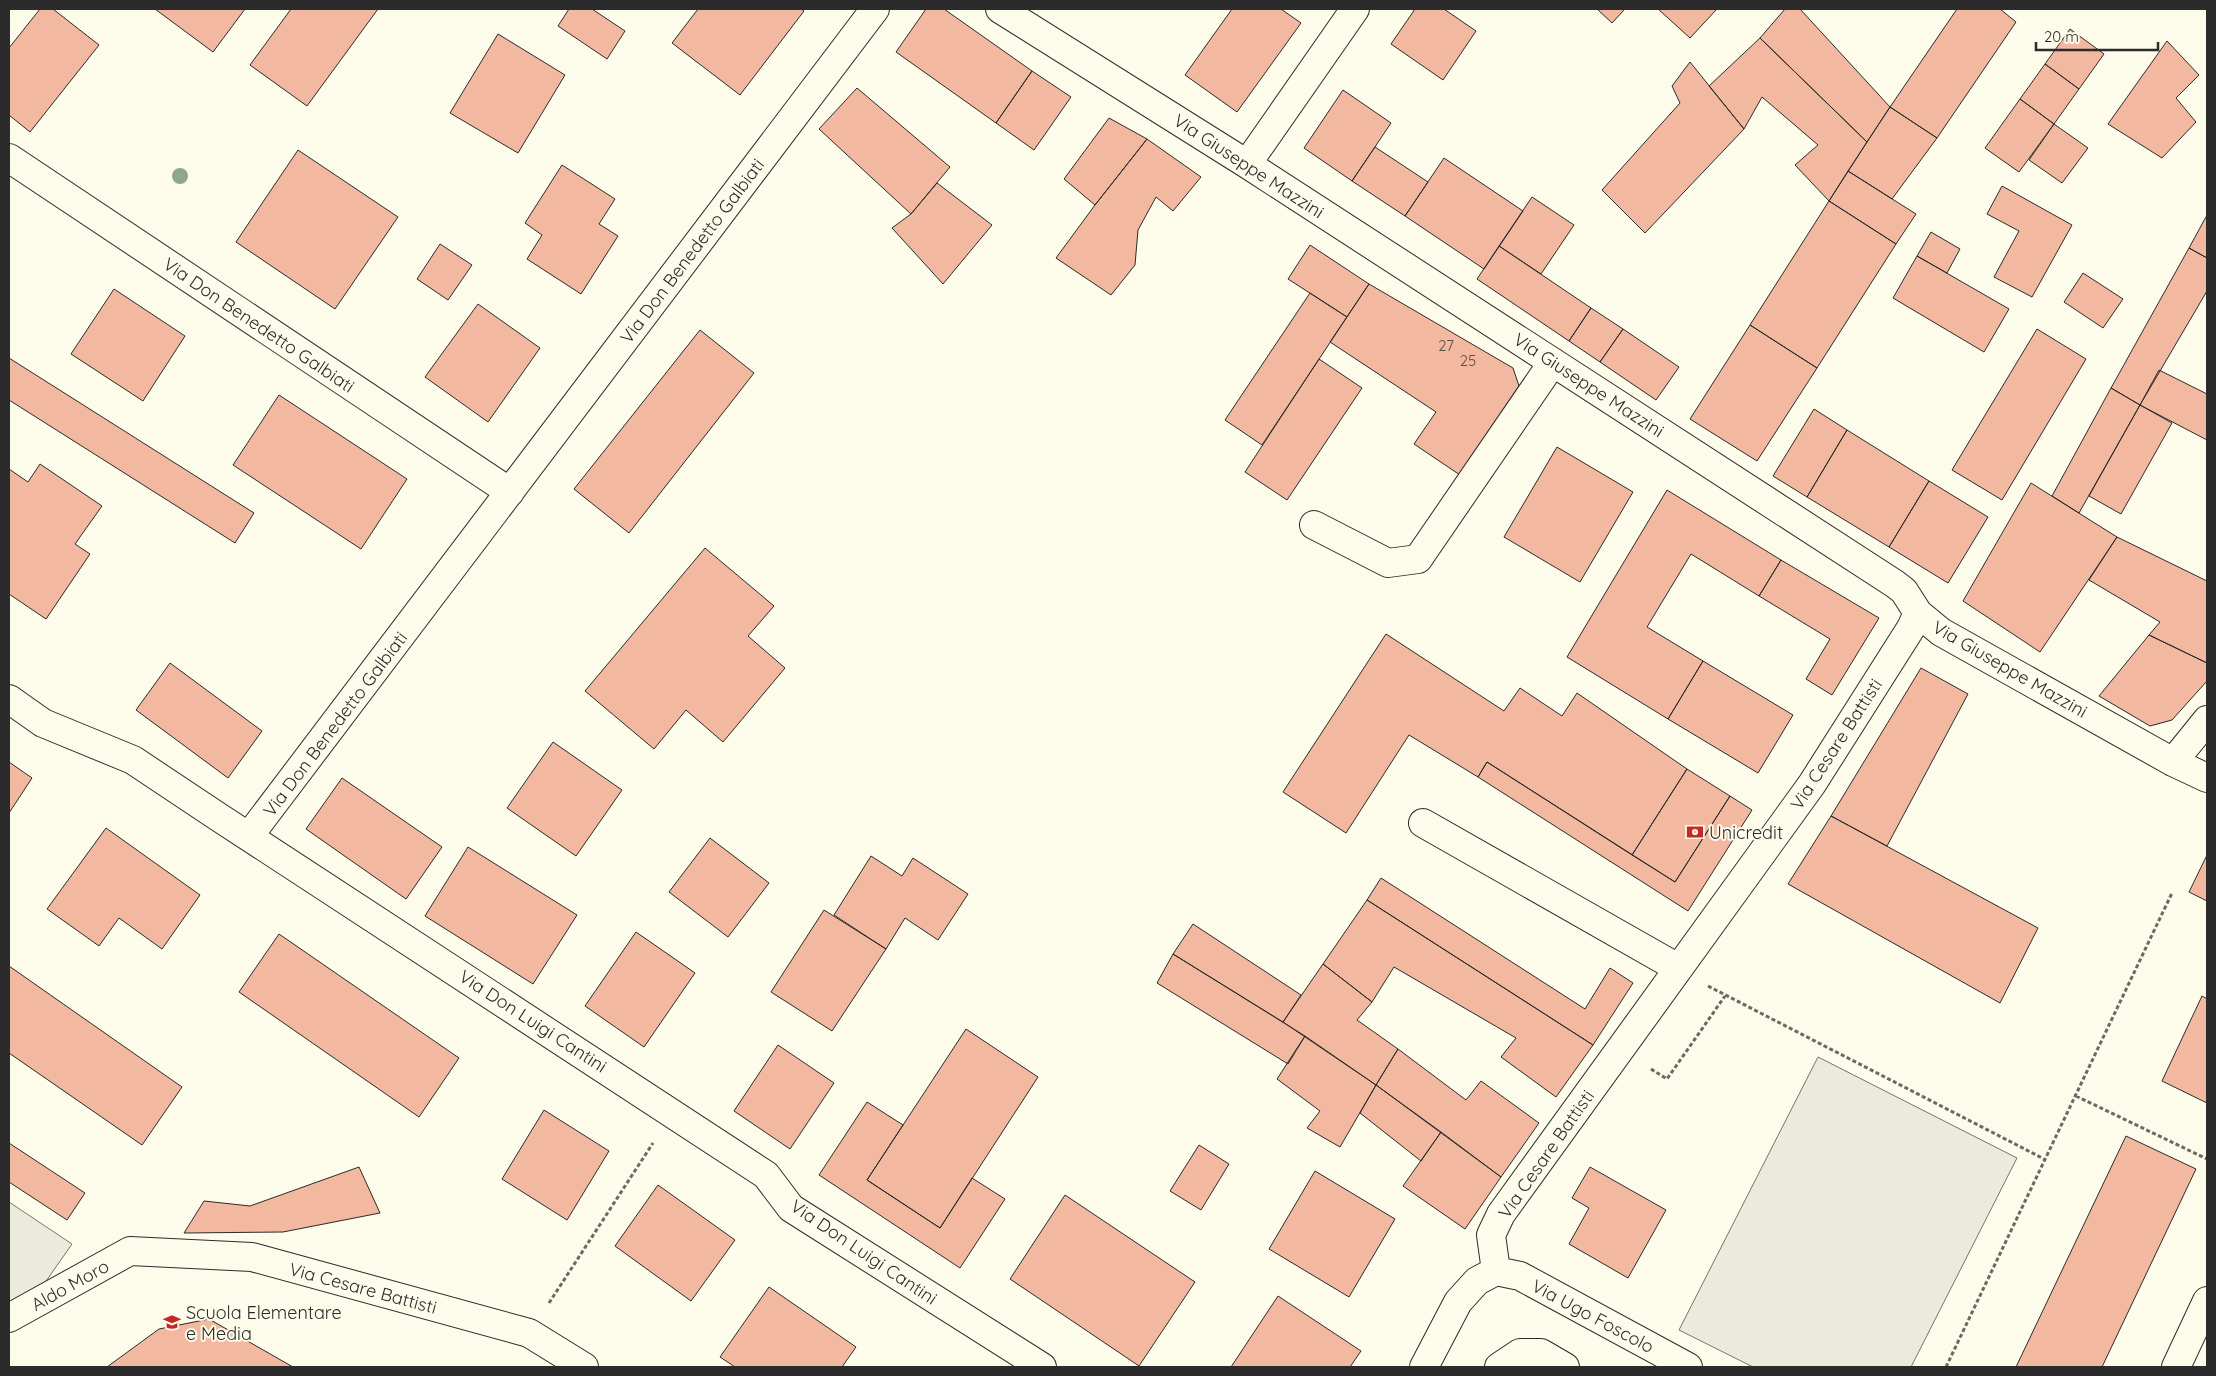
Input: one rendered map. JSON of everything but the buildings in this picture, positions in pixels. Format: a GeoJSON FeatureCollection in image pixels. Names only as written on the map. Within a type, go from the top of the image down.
{"type":"FeatureCollection","features":[{"type":"Feature","properties":{"kind":"street","name":"Via Don Benedetto Galbiati"},"geometry":{"type":"LineString","coordinates":[[249,836],[875,9]]}},
{"type":"Feature","properties":{"kind":"street","name":"Via Giuseppe Mazzini"},"geometry":{"type":"LineString","coordinates":[[1000,9],[1247,164],[1895,584],[1904,591],[1918,613],[1941,632],[2174,762],[2207,778]]}},
{"type":"Feature","properties":{"kind":"street"},"geometry":{"type":"LineString","coordinates":[[1247,164],[1355,9]]}},
{"type":"Feature","properties":{"kind":"street","name":"Via Don Benedetto Galbiati"},"geometry":{"type":"LineString","coordinates":[[9,158],[510,492]]}},
{"type":"Feature","properties":{"kind":"street"},"geometry":{"type":"LineString","coordinates":[[1314,525],[1388,563],[1418,559],[1553,362]]}},
{"type":"Feature","properties":{"kind":"street","name":"Via Cesare Battisti"},"geometry":{"type":"LineString","coordinates":[[1496,1271],[1491,1235],[1501,1214],[1812,784],[1911,628],[1918,613]]}},
{"type":"Feature","properties":{"kind":"street","name":"Via Don Luigi Cantini"},"geometry":{"type":"LineString","coordinates":[[9,699],[44,723],[134,760],[673,1112],[766,1175],[791,1208],[1042,1367]]}},
{"type":"Feature","properties":{"kind":"street"},"geometry":{"type":"LineString","coordinates":[[2174,762],[2207,720]]}},
{"type":"Feature","properties":{"kind":"street"},"geometry":{"type":"LineString","coordinates":[[1423,823],[1678,968]]}},
{"type":"Feature","properties":{"kind":"street","name":"Via Cesare Battisti"},"geometry":{"type":"LineString","coordinates":[[130,1251],[252,1257],[529,1333],[584,1367]]}},
{"type":"Feature","properties":{"kind":"street","name":"Aldo Moro"},"geometry":{"type":"LineString","coordinates":[[9,1318],[130,1251]]}},
{"type":"Feature","properties":{"kind":"street"},"geometry":{"type":"LineString","coordinates":[[1424,1367],[1458,1302],[1477,1281],[1496,1271]]}},
{"type":"Feature","properties":{"kind":"street","name":"Via Ugo Foscolo"},"geometry":{"type":"LineString","coordinates":[[1496,1271],[1520,1276],[1688,1367]]}},
{"type":"Feature","properties":{"kind":"street"},"geometry":{"type":"LineString","coordinates":[[2176,1367],[2207,1301]]}},
{"type":"Feature","properties":{"kind":"street"},"geometry":{"type":"LineString","coordinates":[[1499,1367],[1520,1353],[1540,1353],[1565,1367]]}},
{"type":"Feature","properties":{"kind":"path"},"geometry":{"type":"LineString","coordinates":[[1946,1367],[2172,893]]}},
{"type":"Feature","properties":{"kind":"path"},"geometry":{"type":"LineString","coordinates":[[1678,968],[1725,996],[2046,1160]]}},
{"type":"Feature","properties":{"kind":"path"},"geometry":{"type":"LineString","coordinates":[[1620,1051],[1667,1079],[1725,996]]}},
{"type":"Feature","properties":{"kind":"path"},"geometry":{"type":"LineString","coordinates":[[2076,1096],[2207,1158]]}},
{"type":"Feature","properties":{"kind":"path"},"geometry":{"type":"LineString","coordinates":[[529,1333],[673,1112]]}},
{"type":"Feature","properties":{"kind":"shaded area"},"geometry":{"type":"Polygon","coordinates":[[[1818,1057],[2017,1158],[1911,1367],[1753,1367],[1679,1330],[1818,1057]]]}},
{"type":"Feature","properties":{"kind":"shaded area"},"geometry":{"type":"Polygon","coordinates":[[[9,1202],[72,1244],[9,1334],[9,1202]]]}},
{"type":"Feature","properties":{"kind":"place","name":"Unicredit"},"geometry":{"type":"Point","coordinates":[1695,832]}},
{"type":"Feature","properties":{"kind":"place","name":"Scuola Elementare e Media"},"geometry":{"type":"Point","coordinates":[172,1322]}}]}
